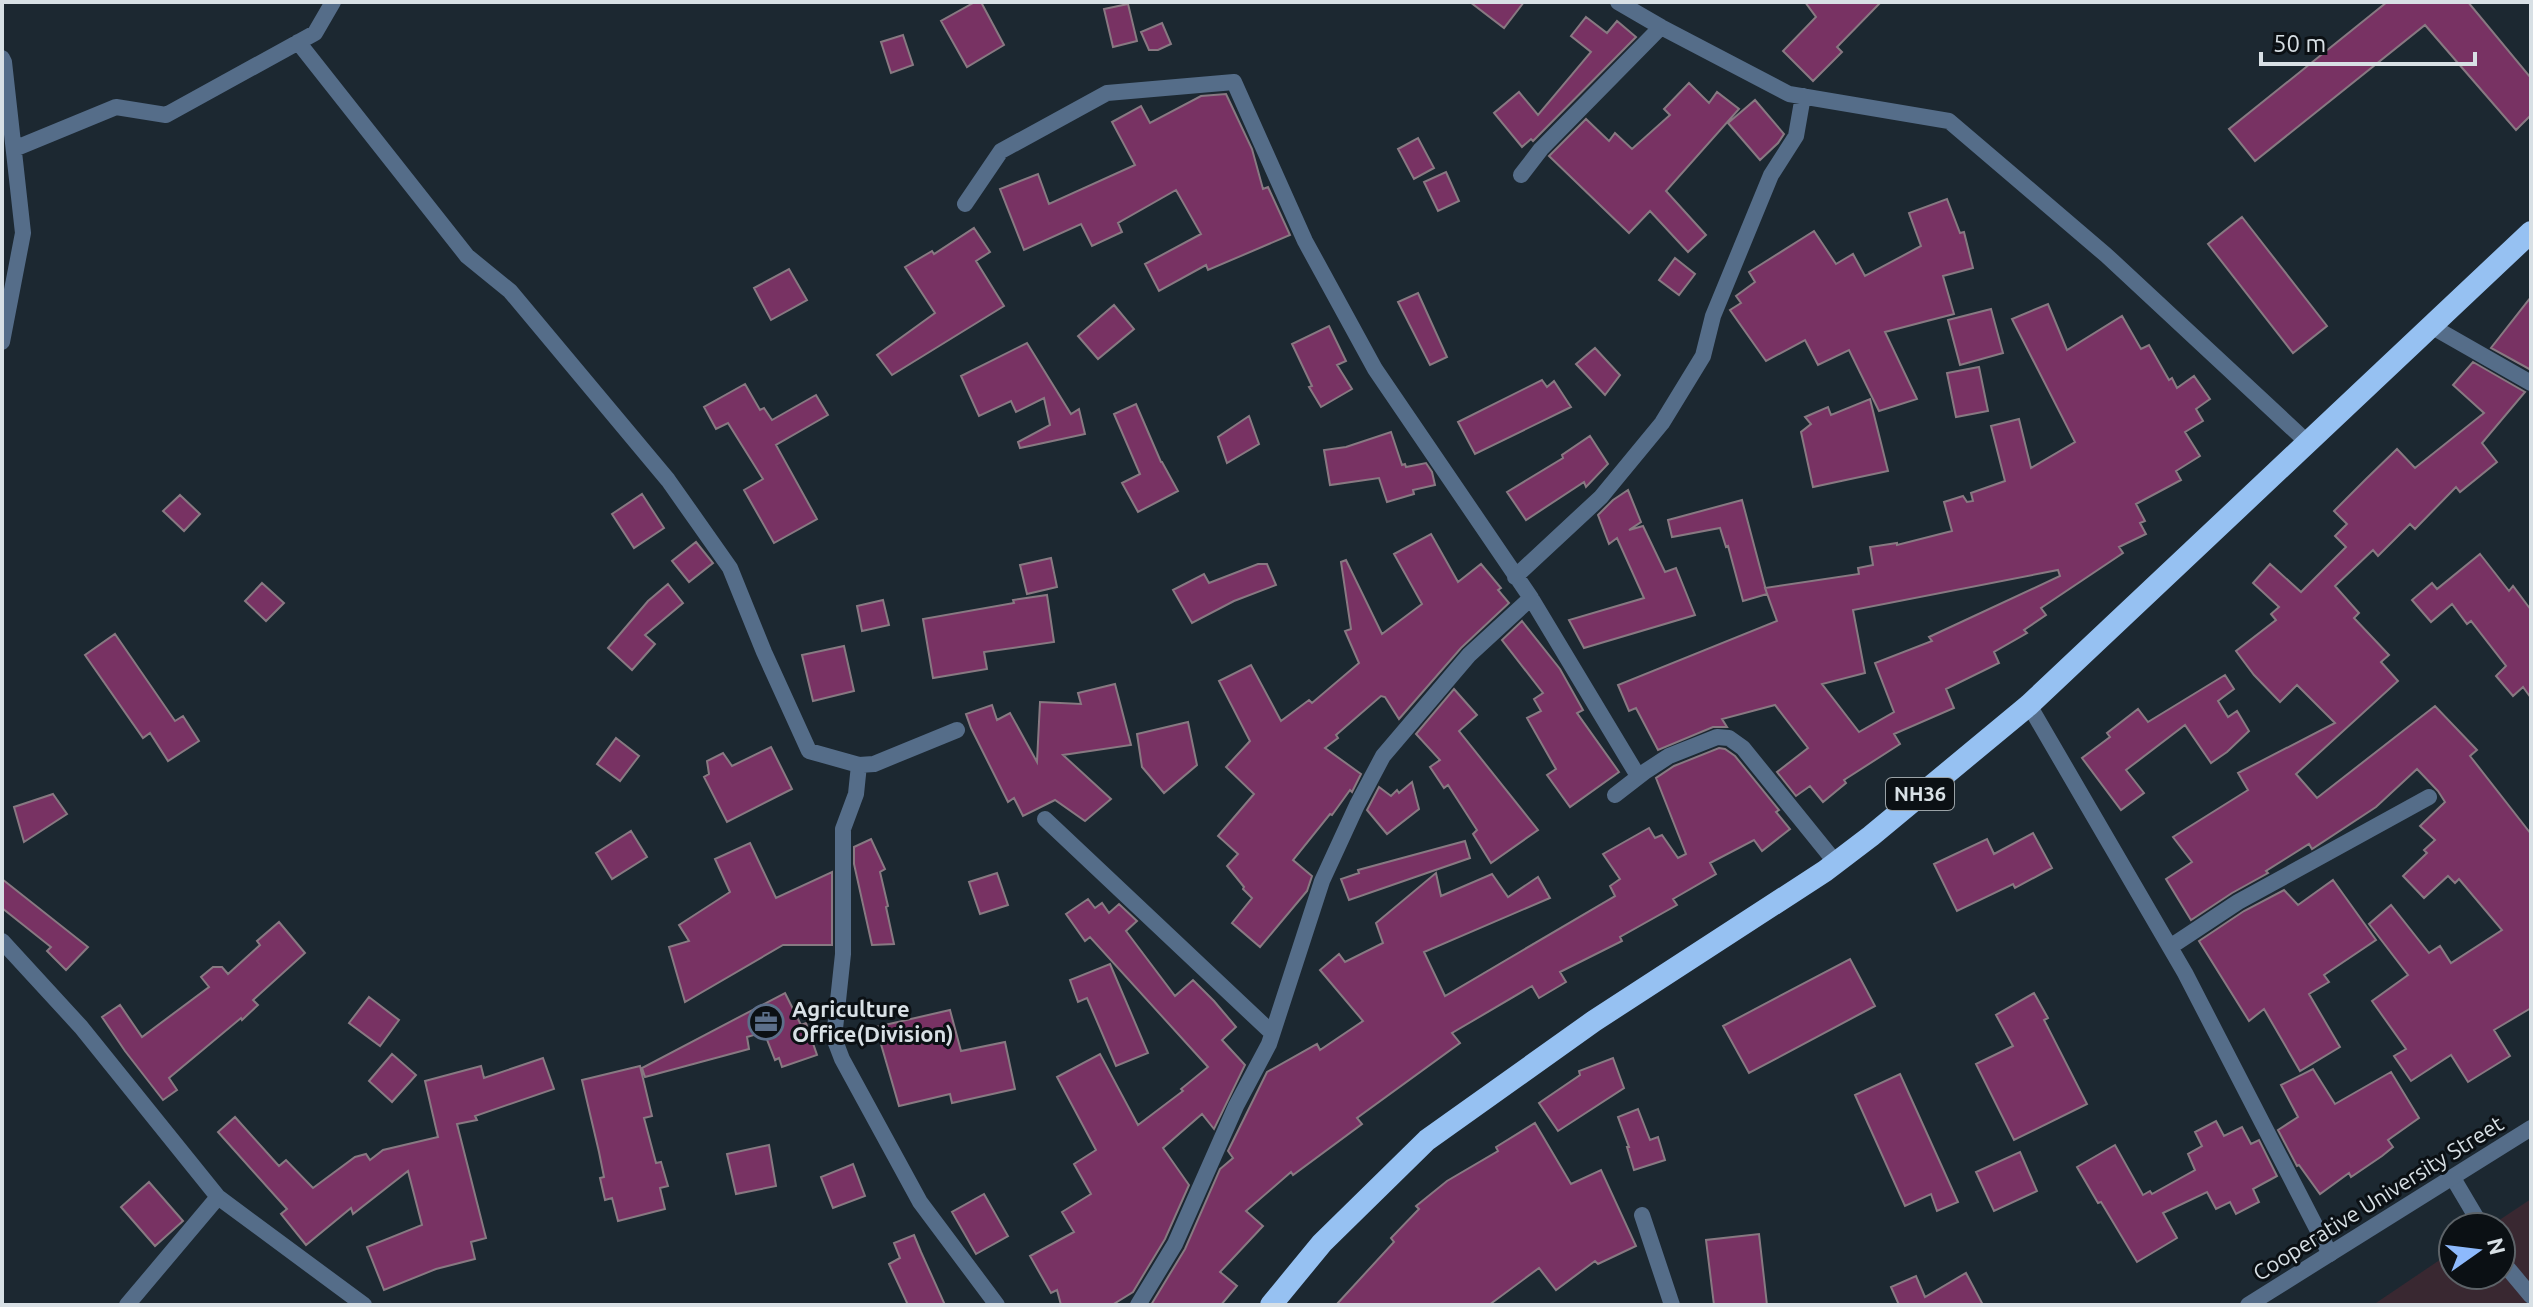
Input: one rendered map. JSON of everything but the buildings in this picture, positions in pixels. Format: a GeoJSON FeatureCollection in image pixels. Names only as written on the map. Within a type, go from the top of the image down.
{"type":"FeatureCollection","features":[{"type":"Feature","properties":{"kind":"highway","name":"NH36"},"geometry":{"type":"LineString","coordinates":[[1271,1305],[1322,1243],[1427,1140],[1594,1021],[1836,863],[2029,705],[2531,232]]}},
{"type":"Feature","properties":{"kind":"street"},"geometry":{"type":"LineString","coordinates":[[14,149],[116,107],[166,115],[315,33],[333,2]]}},
{"type":"Feature","properties":{"kind":"street"},"geometry":{"type":"LineString","coordinates":[[1618,2],[1789,94],[1949,121],[2106,255],[2306,441]]}},
{"type":"Feature","properties":{"kind":"street"},"geometry":{"type":"LineString","coordinates":[[1521,175],[1541,149],[1661,27]]}},
{"type":"Feature","properties":{"kind":"street"},"geometry":{"type":"LineString","coordinates":[[298,42],[467,256],[510,291],[668,480],[730,568],[809,751],[859,765],[874,764],[957,730]]}},
{"type":"Feature","properties":{"kind":"street"},"geometry":{"type":"LineString","coordinates":[[2,58],[23,233],[2,342]]}},
{"type":"Feature","properties":{"kind":"street"},"geometry":{"type":"LineString","coordinates":[[965,204],[1001,151],[1107,93],[1234,82],[1305,241],[1375,369],[1531,598],[1638,776]]}},
{"type":"Feature","properties":{"kind":"street"},"geometry":{"type":"LineString","coordinates":[[1515,577],[1601,497],[1662,423],[1703,356],[1713,316],[1771,175],[1796,136],[1803,96]]}},
{"type":"Feature","properties":{"kind":"street"},"geometry":{"type":"LineString","coordinates":[[2431,326],[2531,383]]}},
{"type":"Feature","properties":{"kind":"street"},"geometry":{"type":"LineString","coordinates":[[1138,1305],[1175,1244],[1272,1033],[1322,881],[1383,756],[1469,655],[1531,598]]}},
{"type":"Feature","properties":{"kind":"street"},"geometry":{"type":"LineString","coordinates":[[2029,705],[2185,973],[2330,1254]]}},
{"type":"Feature","properties":{"kind":"street"},"geometry":{"type":"LineString","coordinates":[[1615,795],[1669,756],[1717,737],[1729,738],[1743,748],[1836,863]]}},
{"type":"Feature","properties":{"kind":"street"},"geometry":{"type":"LineString","coordinates":[[859,765],[856,794],[843,829],[843,954],[834,1038],[842,1059],[920,1202],[997,1305]]}},
{"type":"Feature","properties":{"kind":"street"},"geometry":{"type":"LineString","coordinates":[[2170,947],[2251,895],[2429,797]]}},
{"type":"Feature","properties":{"kind":"street"},"geometry":{"type":"LineString","coordinates":[[1045,819],[1272,1033]]}},
{"type":"Feature","properties":{"kind":"street"},"geometry":{"type":"LineString","coordinates":[[2,941],[81,1027],[218,1197],[364,1305]]}},
{"type":"Feature","properties":{"kind":"street","name":"Cooperative University Street"},"geometry":{"type":"LineString","coordinates":[[2248,1305],[2531,1128]]}},
{"type":"Feature","properties":{"kind":"street"},"geometry":{"type":"LineString","coordinates":[[2453,1178],[2473,1211]]}},
{"type":"Feature","properties":{"kind":"street"},"geometry":{"type":"LineString","coordinates":[[127,1305],[218,1197]]}},
{"type":"Feature","properties":{"kind":"street"},"geometry":{"type":"LineString","coordinates":[[1642,1215],[1672,1305]]}},
{"type":"Feature","properties":{"kind":"street"},"geometry":{"type":"LineString","coordinates":[[2517,1279],[2531,1296]]}},
{"type":"Feature","properties":{"kind":"shaded area"},"geometry":{"type":"Polygon","coordinates":[[[2531,1199],[2531,1305],[2373,1305],[2437,1262],[2437,1291],[2517,1291],[2517,1211],[2513,1211],[2531,1199]]]}},
{"type":"Feature","properties":{"kind":"place","name":"Agriculture Office(Division)"},"geometry":{"type":"Point","coordinates":[766,1022]}}]}
